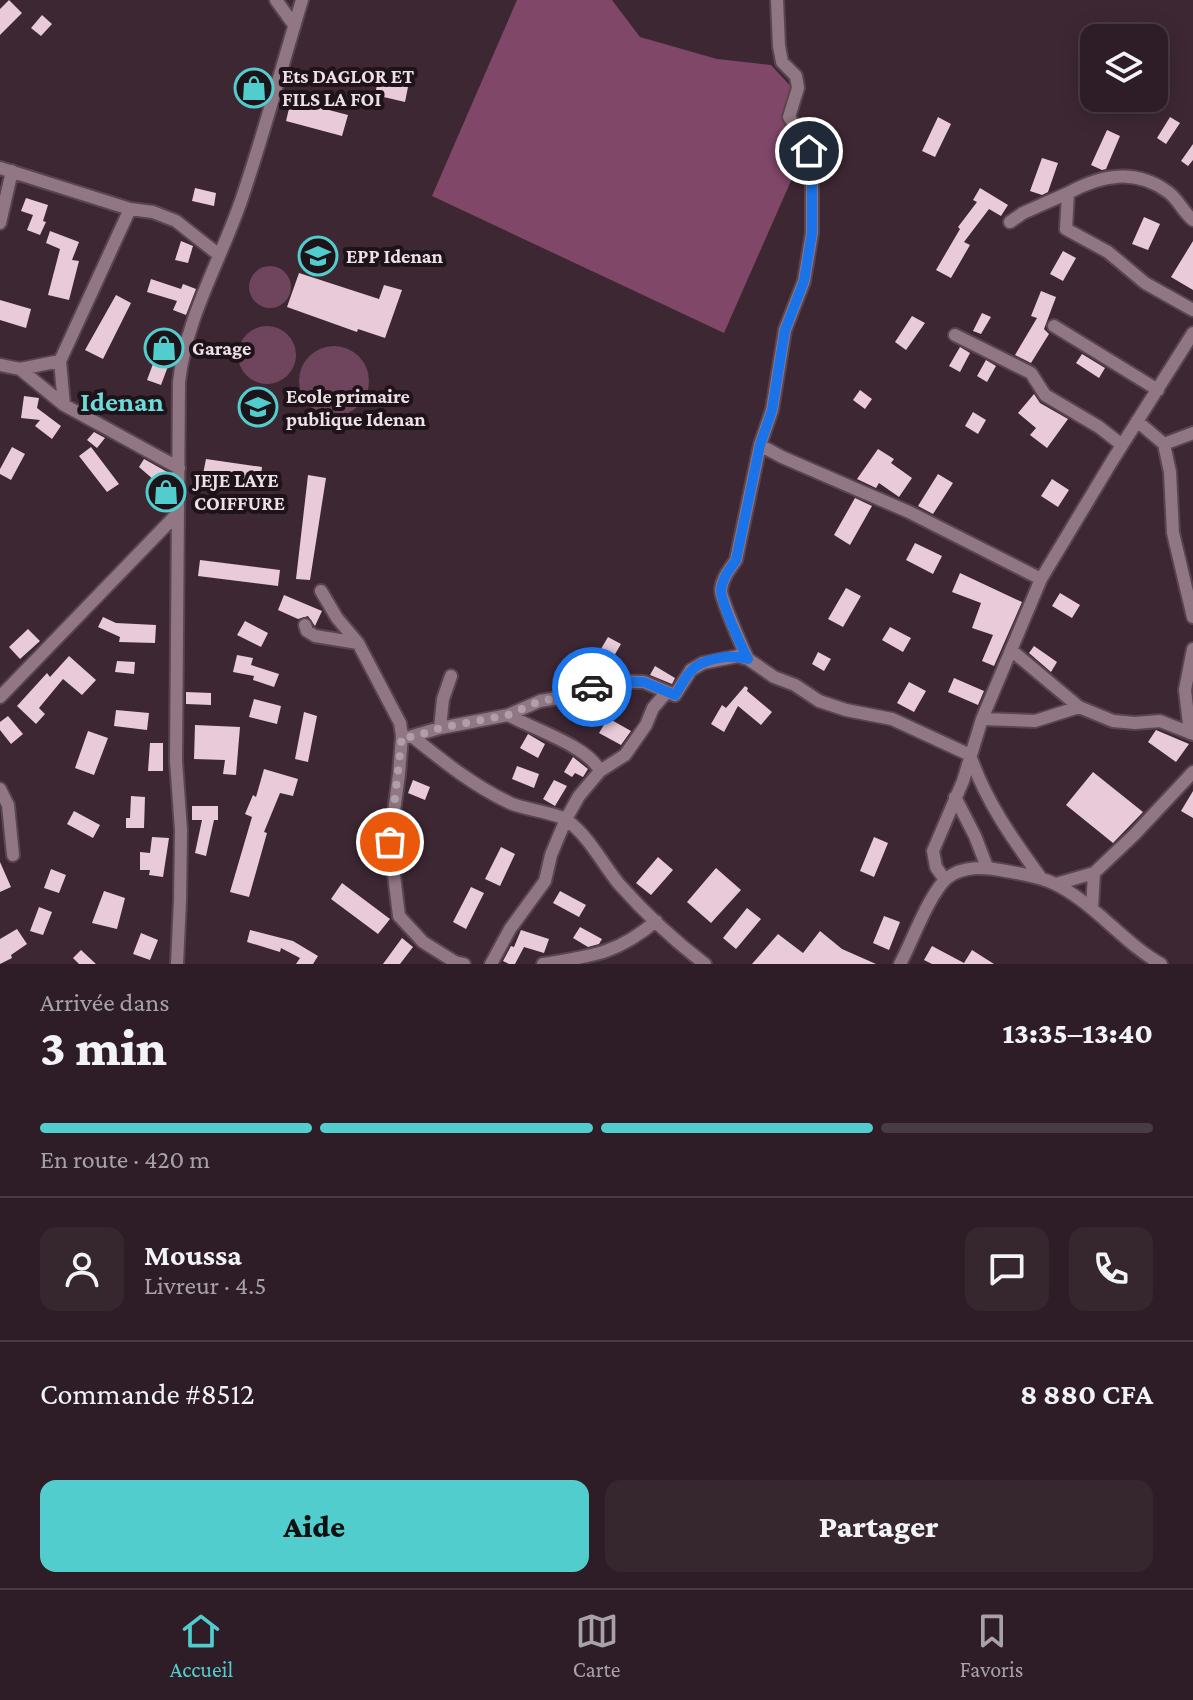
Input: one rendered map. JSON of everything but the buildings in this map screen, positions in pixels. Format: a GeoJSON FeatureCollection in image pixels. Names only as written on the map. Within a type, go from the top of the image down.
{"type":"FeatureCollection","features":[{"type":"Feature","properties":{"kind":"street"},"geometry":{"type":"LineString","coordinates":[[276,0],[294,25]]}},
{"type":"Feature","properties":{"kind":"street"},"geometry":{"type":"LineString","coordinates":[[177,964],[181,887],[176,761],[179,382],[182,354],[241,201],[302,0]]}},
{"type":"Feature","properties":{"kind":"street"},"geometry":{"type":"LineString","coordinates":[[748,659],[724,604],[721,589],[725,575],[736,560],[760,445],[772,410],[785,330],[804,281],[812,233],[812,184],[815,172],[806,145],[789,117],[798,88],[796,76],[782,62],[777,0]]}},
{"type":"Feature","properties":{"kind":"street"},"geometry":{"type":"LineString","coordinates":[[0,223],[6,170],[176,221],[219,255]]}},
{"type":"Feature","properties":{"kind":"street"},"geometry":{"type":"LineString","coordinates":[[1010,222],[1023,213],[1101,178],[1132,176],[1170,194],[1193,220]]}},
{"type":"Feature","properties":{"kind":"street"},"geometry":{"type":"LineString","coordinates":[[1068,193],[1066,229],[1108,252],[1145,283],[1193,310]]}},
{"type":"Feature","properties":{"kind":"street"},"geometry":{"type":"LineString","coordinates":[[64,405],[60,361],[130,209]]}},
{"type":"Feature","properties":{"kind":"street"},"geometry":{"type":"LineString","coordinates":[[1054,326],[1158,390]]}},
{"type":"Feature","properties":{"kind":"street"},"geometry":{"type":"LineString","coordinates":[[945,880],[936,867],[933,851],[982,719],[1041,579],[1193,333]]}},
{"type":"Feature","properties":{"kind":"street"},"geometry":{"type":"LineString","coordinates":[[955,335],[1031,373],[1045,395],[1099,427],[1122,445]]}},
{"type":"Feature","properties":{"kind":"street"},"geometry":{"type":"LineString","coordinates":[[0,365],[20,369],[60,361]]}},
{"type":"Feature","properties":{"kind":"street"},"geometry":{"type":"LineString","coordinates":[[20,369],[64,405],[179,468]]}},
{"type":"Feature","properties":{"kind":"street"},"geometry":{"type":"LineString","coordinates":[[1137,421],[1164,444],[1170,472],[1173,533],[1193,617]]}},
{"type":"Feature","properties":{"kind":"street"},"geometry":{"type":"LineString","coordinates":[[1164,444],[1193,433]]}},
{"type":"Feature","properties":{"kind":"street"},"geometry":{"type":"LineString","coordinates":[[760,445],[909,512],[1041,579]]}},
{"type":"Feature","properties":{"kind":"street"},"geometry":{"type":"LineString","coordinates":[[0,697],[178,513]]}},
{"type":"Feature","properties":{"kind":"street"},"geometry":{"type":"LineString","coordinates":[[321,591],[337,618],[358,643],[407,737],[492,794],[534,812],[566,819],[580,832],[621,886],[705,964]]}},
{"type":"Feature","properties":{"kind":"street"},"geometry":{"type":"LineString","coordinates":[[305,625],[307,631],[315,636],[358,643]]}},
{"type":"Feature","properties":{"kind":"street"},"geometry":{"type":"LineString","coordinates":[[1191,734],[1185,690],[1193,649]]}},
{"type":"Feature","properties":{"kind":"street"},"geometry":{"type":"LineString","coordinates":[[1011,650],[1079,707],[1113,721],[1160,721],[1191,734]]}},
{"type":"Feature","properties":{"kind":"street"},"geometry":{"type":"LineString","coordinates":[[407,737],[508,715],[540,701],[576,695],[608,681],[644,682],[666,693],[677,694],[691,670],[703,663],[738,656],[819,701],[892,719],[970,755],[978,779],[997,812],[1041,878]]}},
{"type":"Feature","properties":{"kind":"street"},"geometry":{"type":"LineString","coordinates":[[440,728],[443,699],[451,676]]}},
{"type":"Feature","properties":{"kind":"street"},"geometry":{"type":"LineString","coordinates":[[491,964],[510,929],[545,881],[551,855],[579,796],[600,771],[625,755],[646,725],[653,708],[666,693]]}},
{"type":"Feature","properties":{"kind":"street"},"geometry":{"type":"LineString","coordinates":[[982,719],[1035,721],[1079,707]]}},
{"type":"Feature","properties":{"kind":"street"},"geometry":{"type":"LineString","coordinates":[[508,715],[581,750],[596,763],[600,771]]}},
{"type":"Feature","properties":{"kind":"street"},"geometry":{"type":"LineString","coordinates":[[407,737],[390,842],[399,916],[423,942],[455,962],[464,964]]}},
{"type":"Feature","properties":{"kind":"street"},"geometry":{"type":"LineString","coordinates":[[1056,884],[1094,873],[1193,772]]}},
{"type":"Feature","properties":{"kind":"street"},"geometry":{"type":"LineString","coordinates":[[0,789],[8,805],[13,855]]}},
{"type":"Feature","properties":{"kind":"street"},"geometry":{"type":"LineString","coordinates":[[955,797],[987,867]]}},
{"type":"Feature","properties":{"kind":"street"},"geometry":{"type":"LineString","coordinates":[[900,964],[945,880],[972,868],[987,867],[1056,884],[1161,964]]}},
{"type":"Feature","properties":{"kind":"street"},"geometry":{"type":"LineString","coordinates":[[1092,909],[1094,873]]}},
{"type":"Feature","properties":{"kind":"street"},"geometry":{"type":"LineString","coordinates":[[543,964],[607,953],[628,943],[656,921]]}},
{"type":"Feature","properties":{"kind":"shaded area"},"geometry":{"type":"Polygon","coordinates":[[[517,0],[612,0],[640,37],[717,59],[771,65],[795,91],[786,117],[805,149],[724,333],[432,196],[517,0]]]}},
{"type":"Feature","properties":{"kind":"shaded area"},"geometry":{"type":"Polygon","coordinates":[[[270,266],[285,272],[291,287],[285,302],[270,308],[255,302],[249,287],[255,272],[270,266]]]}},
{"type":"Feature","properties":{"kind":"shaded area"},"geometry":{"type":"Polygon","coordinates":[[[267,326],[288,334],[296,355],[288,376],[267,384],[246,376],[238,355],[246,334],[267,326]]]}},
{"type":"Feature","properties":{"kind":"shaded area"},"geometry":{"type":"Polygon","coordinates":[[[334,346],[353,352],[363,362],[369,381],[363,400],[353,410],[334,416],[315,410],[305,400],[299,381],[305,362],[315,352],[334,346]]]}},
{"type":"Feature","properties":{"kind":"way so far"},"geometry":{"type":"LineString","coordinates":[[390,842],[402,736],[413,737],[440,728],[508,715],[540,701],[576,695],[592,687]]}},
{"type":"Feature","properties":{"kind":"place","name":"Ets DAGLOR ET FILS LA FOI"},"geometry":{"type":"Point","coordinates":[254,88]}},
{"type":"Feature","properties":{"kind":"place","name":"EPP Idenan"},"geometry":{"type":"Point","coordinates":[318,256]}},
{"type":"Feature","properties":{"kind":"place","name":"Garage"},"geometry":{"type":"Point","coordinates":[164,348]}},
{"type":"Feature","properties":{"kind":"place","name":"Ecole primaire publique Idenan"},"geometry":{"type":"Point","coordinates":[258,407]}},
{"type":"Feature","properties":{"kind":"place","name":"JEJE LAYE COIFFURE"},"geometry":{"type":"Point","coordinates":[166,492]}},
{"type":"Feature","properties":{"kind":"district","name":"Idenan"},"geometry":{"type":"Point","coordinates":[122,401]}},
{"type":"Feature","properties":{"kind":"route"},"geometry":{"type":"LineString","coordinates":[[592,687],[608,681],[644,682],[675,695],[691,670],[703,663],[738,656],[748,659],[724,604],[721,589],[725,575],[736,560],[760,445],[772,410],[785,330],[804,281],[806,254],[812,233],[812,184],[815,172],[809,151]]}}]}
